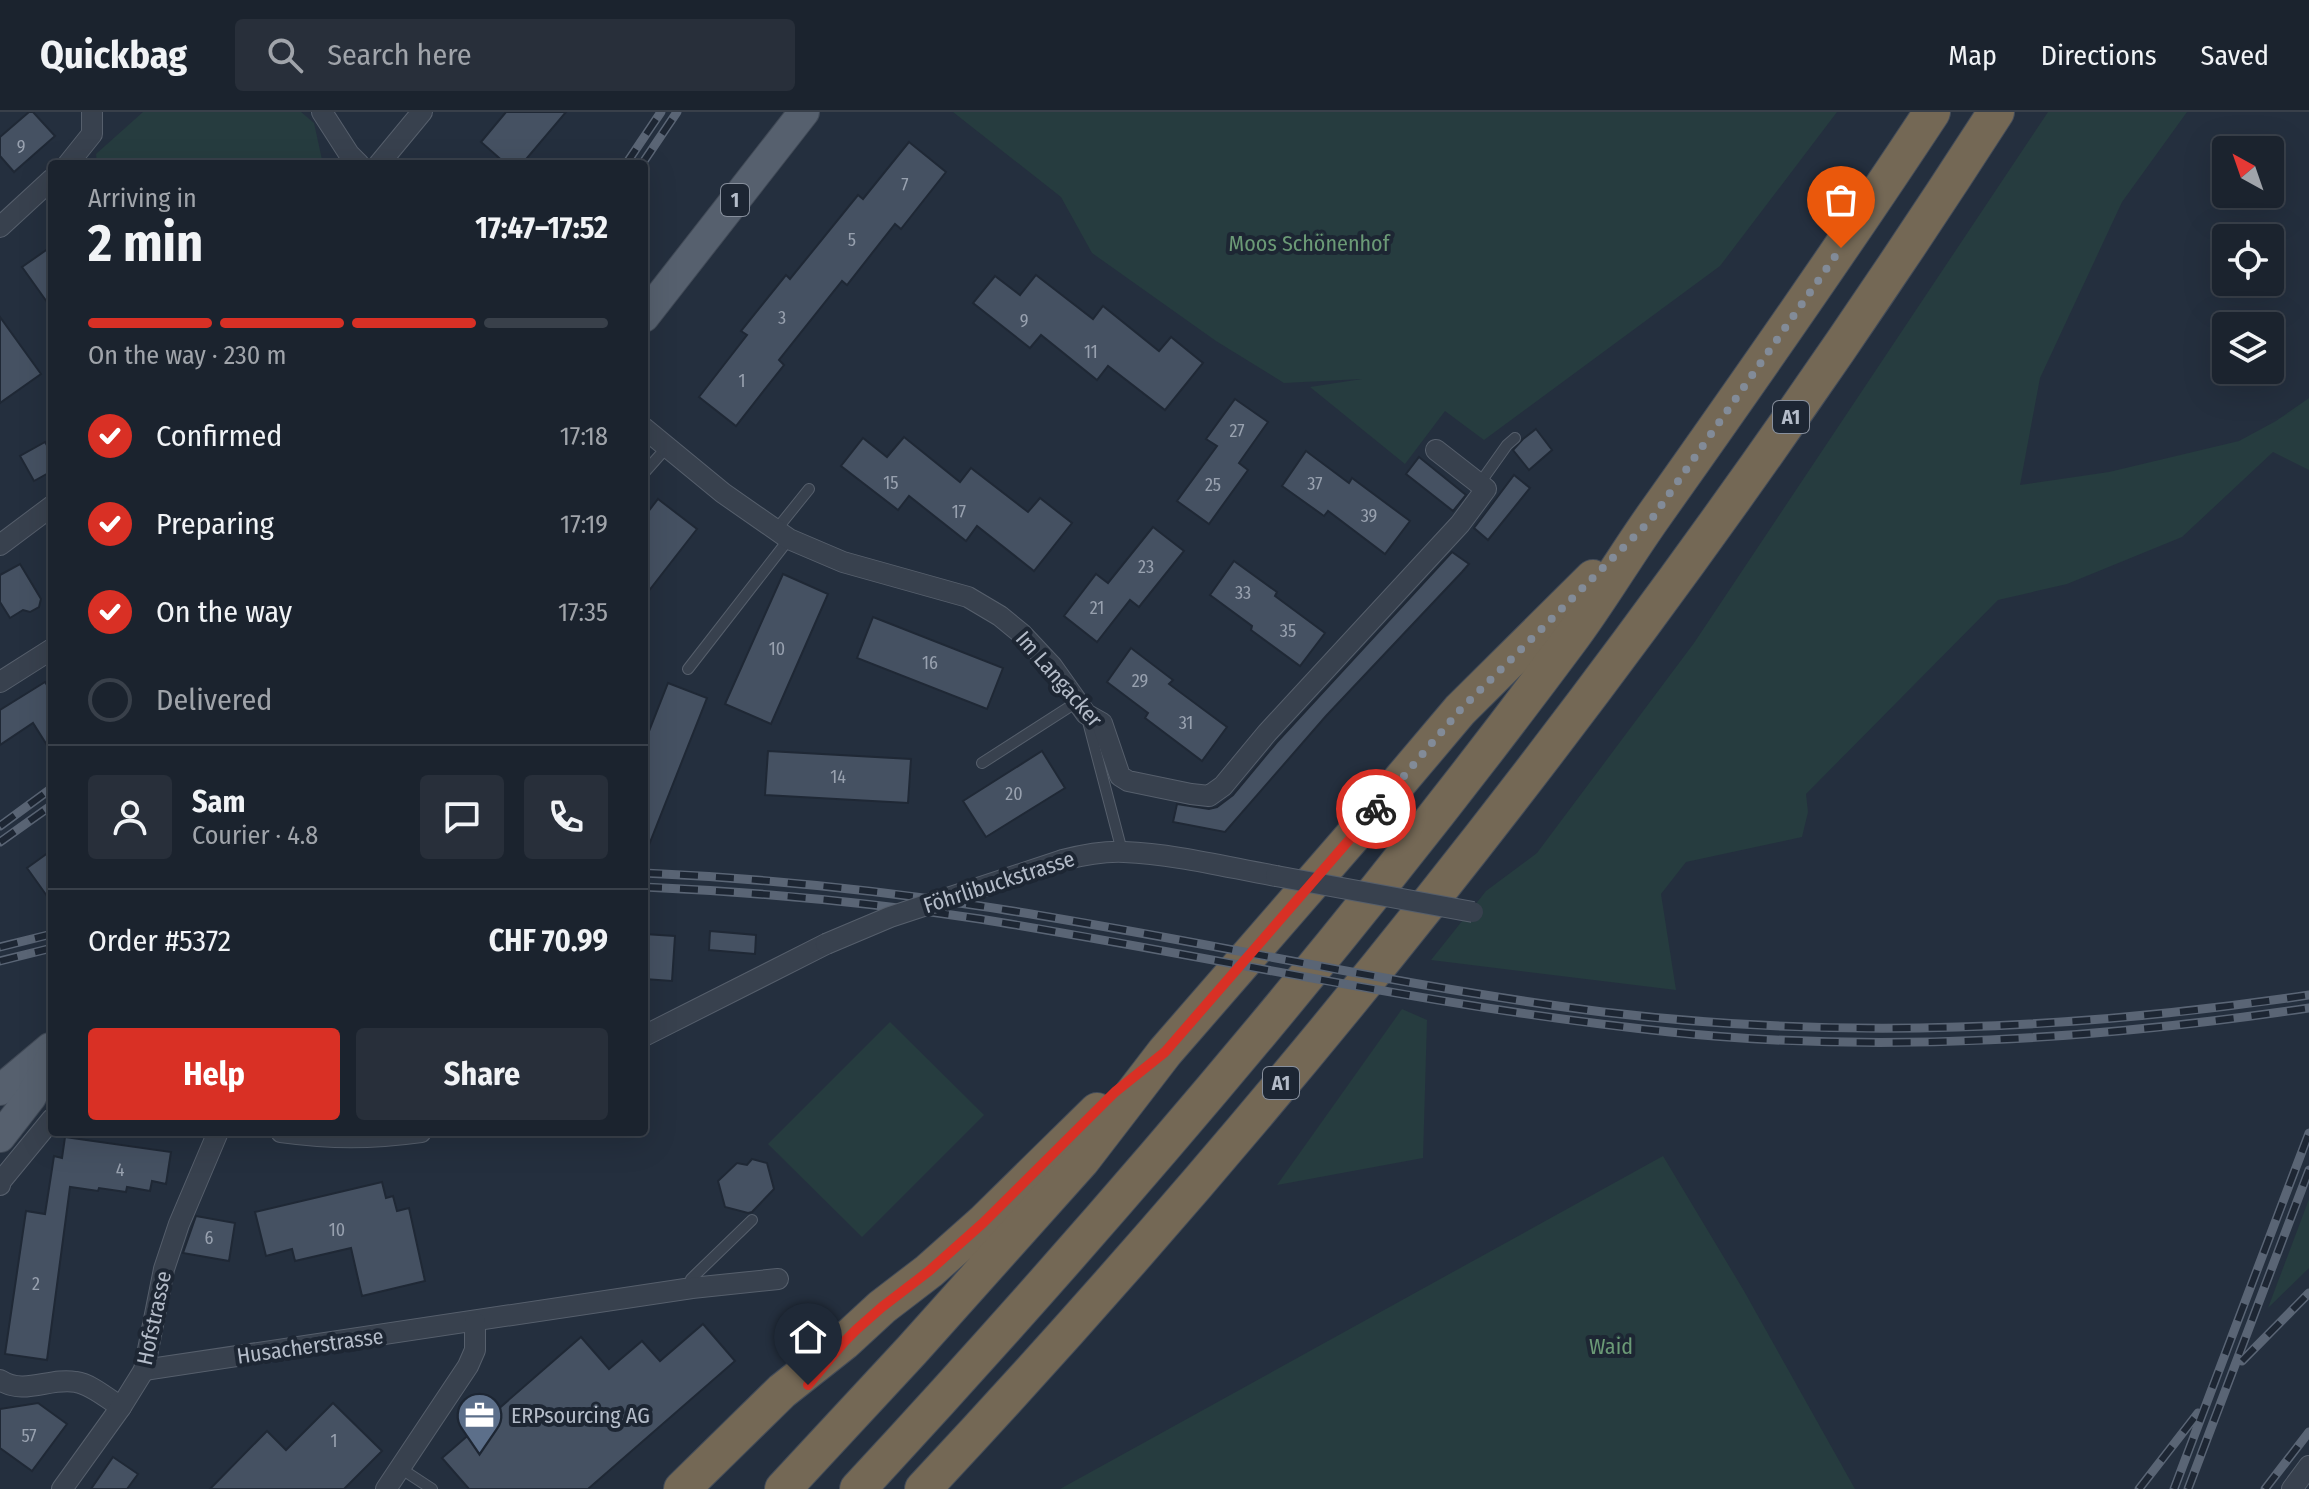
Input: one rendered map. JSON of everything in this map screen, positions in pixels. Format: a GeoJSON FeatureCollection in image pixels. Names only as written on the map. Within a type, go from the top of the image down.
{"type":"FeatureCollection","features":[{"type":"Feature","properties":{"kind":"highway","name":"A1"},"geometry":{"type":"LineString","coordinates":[[858,1489],[1117,1203],[1319,962],[1419,836],[1572,636],[1788,326],[1932,112]]}},
{"type":"Feature","properties":{"kind":"highway","name":"A1"},"geometry":{"type":"LineString","coordinates":[[923,1489],[1143,1245],[1297,1065],[1439,889],[1677,576],[1895,265],[1996,112]]}},
{"type":"Feature","properties":{"kind":"highway"},"geometry":{"type":"LineString","coordinates":[[793,1479],[1082,1160],[1165,1052],[1460,710],[1651,520]]}},
{"type":"Feature","properties":{"kind":"highway"},"geometry":{"type":"LineString","coordinates":[[682,1489],[782,1391],[929,1271],[983,1223],[1115,1092],[1165,1052]]}},
{"type":"Feature","properties":{"kind":"highway"},"geometry":{"type":"LineString","coordinates":[[707,1489],[790,1407],[844,1342]]}},
{"type":"Feature","properties":{"kind":"highway"},"geometry":{"type":"LineString","coordinates":[[932,1489],[970,1438]]}},
{"type":"Feature","properties":{"kind":"main road","name":"1"},"geometry":{"type":"LineString","coordinates":[[648,312],[804,112]]}},
{"type":"Feature","properties":{"kind":"main road"},"geometry":{"type":"LineString","coordinates":[[0,1090],[48,1050]]}},
{"type":"Feature","properties":{"kind":"main road"},"geometry":{"type":"LineString","coordinates":[[0,1137],[31,1097],[48,1064]]}},
{"type":"Feature","properties":{"kind":"street"},"geometry":{"type":"LineString","coordinates":[[71,160],[92,134],[92,112]]}},
{"type":"Feature","properties":{"kind":"street"},"geometry":{"type":"LineString","coordinates":[[322,112],[355,160]]}},
{"type":"Feature","properties":{"kind":"street"},"geometry":{"type":"LineString","coordinates":[[382,160],[422,112]]}},
{"type":"Feature","properties":{"kind":"street"},"geometry":{"type":"LineString","coordinates":[[0,227],[48,183]]}},
{"type":"Feature","properties":{"kind":"street","name":"Im Langacker"},"geometry":{"type":"LineString","coordinates":[[648,431],[723,493],[783,534],[843,562],[968,597],[1000,616],[1052,666],[1081,708],[1102,723],[1120,776],[1128,781],[1209,796],[1223,786],[1267,733],[1460,524],[1486,489],[1480,483]]}},
{"type":"Feature","properties":{"kind":"street"},"geometry":{"type":"LineString","coordinates":[[1436,450],[1480,483]]}},
{"type":"Feature","properties":{"kind":"street"},"geometry":{"type":"LineString","coordinates":[[0,545],[48,509]]}},
{"type":"Feature","properties":{"kind":"street"},"geometry":{"type":"LineString","coordinates":[[0,682],[48,652]]}},
{"type":"Feature","properties":{"kind":"street","name":"Föhrlibuckstrasse"},"geometry":{"type":"LineString","coordinates":[[648,1034],[826,944],[890,917],[1093,853],[1122,851],[1154,854],[1473,912]]}},
{"type":"Feature","properties":{"kind":"street"},"geometry":{"type":"LineString","coordinates":[[0,1185],[48,1124]]}},
{"type":"Feature","properties":{"kind":"street","name":"Hofstrasse"},"geometry":{"type":"LineString","coordinates":[[62,1489],[144,1370],[164,1269],[179,1224],[216,1136]]}},
{"type":"Feature","properties":{"kind":"street"},"geometry":{"type":"LineString","coordinates":[[312,1136],[362,1136]]}},
{"type":"Feature","properties":{"kind":"street","name":"Husacherstrasse"},"geometry":{"type":"LineString","coordinates":[[144,1370],[692,1288],[778,1279]]}},
{"type":"Feature","properties":{"kind":"street"},"geometry":{"type":"LineString","coordinates":[[386,1489],[468,1366],[475,1350],[475,1322]]}},
{"type":"Feature","properties":{"kind":"street"},"geometry":{"type":"LineString","coordinates":[[0,1380],[20,1388],[73,1381],[121,1407]]}},
{"type":"Feature","properties":{"kind":"street"},"geometry":{"type":"LineString","coordinates":[[2292,1489],[2309,1466]]}},
{"type":"Feature","properties":{"kind":"lane"},"geometry":{"type":"LineString","coordinates":[[1480,483],[1515,438]]}},
{"type":"Feature","properties":{"kind":"lane"},"geometry":{"type":"LineString","coordinates":[[648,468],[667,447]]}},
{"type":"Feature","properties":{"kind":"lane"},"geometry":{"type":"LineString","coordinates":[[688,669],[783,534],[809,489]]}},
{"type":"Feature","properties":{"kind":"lane"},"geometry":{"type":"LineString","coordinates":[[982,763],[1081,708],[1122,851]]}},
{"type":"Feature","properties":{"kind":"lane"},"geometry":{"type":"LineString","coordinates":[[692,1288],[691,1279],[752,1220]]}},
{"type":"Feature","properties":{"kind":"lane"},"geometry":{"type":"LineString","coordinates":[[400,1468],[416,1485],[432,1489]]}},
{"type":"Feature","properties":{"kind":"green space"},"geometry":{"type":"Polygon","coordinates":[[[143,112],[301,112],[314,123],[322,160],[97,160],[96,154],[143,112]]]}},
{"type":"Feature","properties":{"kind":"green space","name":"Moos Schönenhof"},"geometry":{"type":"Polygon","coordinates":[[[953,112],[1837,112],[1720,266],[1484,440],[1445,411],[1405,464],[1310,387],[1362,379],[1284,383],[1216,341],[1092,253],[1061,197],[953,112]]]}},
{"type":"Feature","properties":{"kind":"green space"},"geometry":{"type":"Polygon","coordinates":[[[2048,112],[2187,112],[2122,202],[2040,378],[2020,485],[2109,472],[2239,441],[2309,398],[2309,470],[2273,452],[2182,537],[2067,584],[1998,600],[1806,794],[1808,812],[1802,837],[1686,862],[1661,894],[1676,990],[1431,960],[1486,891],[1537,853],[1694,643],[2048,112]]]}},
{"type":"Feature","properties":{"kind":"green space"},"geometry":{"type":"Polygon","coordinates":[[[1402,1009],[1427,1020],[1423,1158],[1277,1185],[1402,1009]]]}},
{"type":"Feature","properties":{"kind":"green space"},"geometry":{"type":"Polygon","coordinates":[[[890,1022],[984,1115],[862,1237],[768,1144],[890,1022]]]}},
{"type":"Feature","properties":{"kind":"green space","name":"Waid"},"geometry":{"type":"Polygon","coordinates":[[[1663,1156],[1744,1291],[1855,1489],[1060,1489],[1663,1156]]]}},
{"type":"Feature","properties":{"kind":"green space"},"geometry":{"type":"Polygon","coordinates":[[[2309,1199],[2309,1268],[2268,1308],[2309,1199]]]}},
{"type":"Feature","properties":{"kind":"building"},"geometry":{"type":"Polygon","coordinates":[[[29,112],[33,112],[55,136],[14,172],[0,156],[0,137],[29,112]]]}},
{"type":"Feature","properties":{"kind":"building"},"geometry":{"type":"Polygon","coordinates":[[[506,112],[566,112],[525,160],[501,160],[481,142],[506,112]]]}},
{"type":"Feature","properties":{"kind":"building"},"geometry":{"type":"Polygon","coordinates":[[[909,142],[946,172],[901,229],[895,224],[847,285],[842,281],[779,360],[784,365],[736,426],[699,397],[747,335],[741,331],[786,275],[790,279],[858,195],[863,199],[909,142]]]}},
{"type":"Feature","properties":{"kind":"building"},"geometry":{"type":"Polygon","coordinates":[[[48,249],[48,303],[22,267],[48,249]]]}},
{"type":"Feature","properties":{"kind":"building"},"geometry":{"type":"Polygon","coordinates":[[[1036,275],[1093,319],[1103,306],[1159,351],[1171,337],[1203,363],[1165,410],[1108,366],[1097,380],[1041,335],[1030,348],[973,303],[995,276],[1020,295],[1036,275]]]}},
{"type":"Feature","properties":{"kind":"building"},"geometry":{"type":"Polygon","coordinates":[[[0,317],[41,374],[0,403],[0,317]]]}},
{"type":"Feature","properties":{"kind":"building"},"geometry":{"type":"Polygon","coordinates":[[[1235,399],[1268,422],[1239,463],[1248,470],[1209,524],[1177,501],[1217,446],[1206,439],[1235,399]]]}},
{"type":"Feature","properties":{"kind":"building"},"geometry":{"type":"Polygon","coordinates":[[[1536,429],[1552,450],[1529,470],[1513,450],[1536,429]]]}},
{"type":"Feature","properties":{"kind":"building"},"geometry":{"type":"Polygon","coordinates":[[[904,437],[960,482],[971,468],[1028,512],[1040,498],[1072,523],[1034,571],[977,526],[966,541],[909,496],[898,510],[841,466],[863,438],[887,457],[904,437]]]}},
{"type":"Feature","properties":{"kind":"building"},"geometry":{"type":"Polygon","coordinates":[[[45,442],[48,447],[48,473],[34,481],[20,456],[45,442]]]}},
{"type":"Feature","properties":{"kind":"building"},"geometry":{"type":"Polygon","coordinates":[[[1306,451],[1349,483],[1352,478],[1410,521],[1385,554],[1328,511],[1324,516],[1282,486],[1306,451]]]}},
{"type":"Feature","properties":{"kind":"building"},"geometry":{"type":"Polygon","coordinates":[[[1419,457],[1466,495],[1453,511],[1406,474],[1419,457]]]}},
{"type":"Feature","properties":{"kind":"building"},"geometry":{"type":"Polygon","coordinates":[[[1514,475],[1530,488],[1488,540],[1474,528],[1514,475]]]}},
{"type":"Feature","properties":{"kind":"building"},"geometry":{"type":"Polygon","coordinates":[[[658,499],[697,529],[648,592],[648,512],[658,499]]]}},
{"type":"Feature","properties":{"kind":"building"},"geometry":{"type":"Polygon","coordinates":[[[1153,527],[1184,551],[1139,607],[1130,600],[1097,642],[1064,616],[1096,574],[1108,583],[1153,527]]]}},
{"type":"Feature","properties":{"kind":"building"},"geometry":{"type":"Polygon","coordinates":[[[1452,552],[1469,564],[1326,716],[1225,832],[1173,822],[1177,804],[1209,809],[1233,795],[1277,742],[1452,552]]]}},
{"type":"Feature","properties":{"kind":"building"},"geometry":{"type":"Polygon","coordinates":[[[1234,561],[1325,633],[1300,666],[1210,595],[1234,561]]]}},
{"type":"Feature","properties":{"kind":"building"},"geometry":{"type":"Polygon","coordinates":[[[20,564],[41,599],[39,607],[30,612],[23,610],[10,618],[0,602],[0,575],[20,564]]]}},
{"type":"Feature","properties":{"kind":"building"},"geometry":{"type":"Polygon","coordinates":[[[783,574],[828,594],[771,724],[725,704],[783,574]]]}},
{"type":"Feature","properties":{"kind":"building"},"geometry":{"type":"Polygon","coordinates":[[[873,617],[1003,668],[987,709],[857,658],[873,617]]]}},
{"type":"Feature","properties":{"kind":"building"},"geometry":{"type":"Polygon","coordinates":[[[1131,648],[1173,680],[1169,684],[1227,727],[1202,761],[1145,718],[1148,713],[1107,682],[1131,648]]]}},
{"type":"Feature","properties":{"kind":"building"},"geometry":{"type":"Polygon","coordinates":[[[45,682],[48,687],[48,747],[33,723],[0,745],[0,710],[45,682]]]}},
{"type":"Feature","properties":{"kind":"building"},"geometry":{"type":"Polygon","coordinates":[[[668,683],[707,698],[648,847],[648,734],[668,683]]]}},
{"type":"Feature","properties":{"kind":"building"},"geometry":{"type":"Polygon","coordinates":[[[768,751],[911,759],[908,803],[765,795],[768,751]]]}},
{"type":"Feature","properties":{"kind":"building"},"geometry":{"type":"Polygon","coordinates":[[[1042,751],[1065,788],[986,837],[963,801],[1042,751]]]}},
{"type":"Feature","properties":{"kind":"building"},"geometry":{"type":"Polygon","coordinates":[[[48,853],[48,897],[27,868],[48,853]]]}},
{"type":"Feature","properties":{"kind":"building"},"geometry":{"type":"Polygon","coordinates":[[[710,931],[756,935],[755,954],[709,950],[710,931]]]}},
{"type":"Feature","properties":{"kind":"building"},"geometry":{"type":"Polygon","coordinates":[[[648,934],[675,936],[672,981],[648,979],[648,934]]]}},
{"type":"Feature","properties":{"kind":"building"},"geometry":{"type":"Polygon","coordinates":[[[65,1137],[171,1152],[166,1184],[152,1181],[150,1191],[127,1187],[126,1192],[70,1187],[47,1360],[5,1354],[26,1211],[45,1214],[54,1156],[62,1158],[65,1137]]]}},
{"type":"Feature","properties":{"kind":"building"},"geometry":{"type":"Polygon","coordinates":[[[752,1159],[767,1163],[774,1189],[752,1212],[725,1207],[718,1181],[737,1163],[747,1165],[752,1159]]]}},
{"type":"Feature","properties":{"kind":"building"},"geometry":{"type":"Polygon","coordinates":[[[382,1182],[386,1198],[393,1196],[397,1211],[409,1208],[425,1281],[362,1296],[351,1248],[295,1261],[292,1249],[266,1256],[255,1212],[382,1182]]]}},
{"type":"Feature","properties":{"kind":"building"},"geometry":{"type":"Polygon","coordinates":[[[196,1216],[235,1223],[229,1261],[183,1253],[196,1216]]]}},
{"type":"Feature","properties":{"kind":"building"},"geometry":{"type":"Polygon","coordinates":[[[703,1324],[735,1361],[588,1489],[469,1489],[442,1458],[581,1337],[609,1369],[642,1341],[660,1361],[703,1324]]]}},
{"type":"Feature","properties":{"kind":"building"},"geometry":{"type":"Polygon","coordinates":[[[38,1403],[67,1424],[32,1471],[0,1448],[0,1409],[38,1403]]]}},
{"type":"Feature","properties":{"kind":"building"},"geometry":{"type":"Polygon","coordinates":[[[333,1403],[382,1451],[344,1489],[210,1489],[267,1431],[286,1450],[333,1403]]]}},
{"type":"Feature","properties":{"kind":"building"},"geometry":{"type":"Polygon","coordinates":[[[113,1457],[138,1474],[127,1489],[91,1489],[113,1457]]]}},
{"type":"Feature","properties":{"kind":"railway"},"geometry":{"type":"LineString","coordinates":[[629,160],[661,112]]}},
{"type":"Feature","properties":{"kind":"railway"},"geometry":{"type":"LineString","coordinates":[[645,160],[677,112]]}},
{"type":"Feature","properties":{"kind":"railway"},"geometry":{"type":"LineString","coordinates":[[0,826],[48,791]]}},
{"type":"Feature","properties":{"kind":"railway"},"geometry":{"type":"LineString","coordinates":[[0,842],[48,808]]}},
{"type":"Feature","properties":{"kind":"railway"},"geometry":{"type":"LineString","coordinates":[[648,873],[770,881],[938,900],[1058,918],[1447,989],[1603,1012],[1691,1021],[1868,1028],[1956,1027],[2133,1016],[2309,995]]}},
{"type":"Feature","properties":{"kind":"railway"},"geometry":{"type":"LineString","coordinates":[[648,887],[812,898],[938,913],[1497,1009],[1583,1022],[1750,1039],[1830,1042],[1990,1040],[2150,1028],[2309,1008]]}},
{"type":"Feature","properties":{"kind":"railway"},"geometry":{"type":"LineString","coordinates":[[0,947],[48,935]]}},
{"type":"Feature","properties":{"kind":"railway"},"geometry":{"type":"LineString","coordinates":[[0,961],[48,949]]}},
{"type":"Feature","properties":{"kind":"railway"},"geometry":{"type":"LineString","coordinates":[[2174,1489],[2309,1133]]}},
{"type":"Feature","properties":{"kind":"railway"},"geometry":{"type":"LineString","coordinates":[[2188,1489],[2309,1170]]}},
{"type":"Feature","properties":{"kind":"railway"},"geometry":{"type":"LineString","coordinates":[[2242,1361],[2309,1293]]}},
{"type":"Feature","properties":{"kind":"railway"},"geometry":{"type":"LineString","coordinates":[[2139,1489],[2198,1413]]}},
{"type":"Feature","properties":{"kind":"railway"},"geometry":{"type":"LineString","coordinates":[[2265,1489],[2309,1432]]}},
{"type":"Feature","properties":{"kind":"way so far"},"geometry":{"type":"LineString","coordinates":[[1376,809],[1460,710],[1651,520],[1841,248]]}},
{"type":"Feature","properties":{"kind":"place","name":"ERPsourcing AG"},"geometry":{"type":"Point","coordinates":[480,1454]}},
{"type":"Feature","properties":{"kind":"route"},"geometry":{"type":"LineString","coordinates":[[808,1385],[857,1329],[983,1223],[1115,1092],[1165,1052],[1376,809]]}}]}
